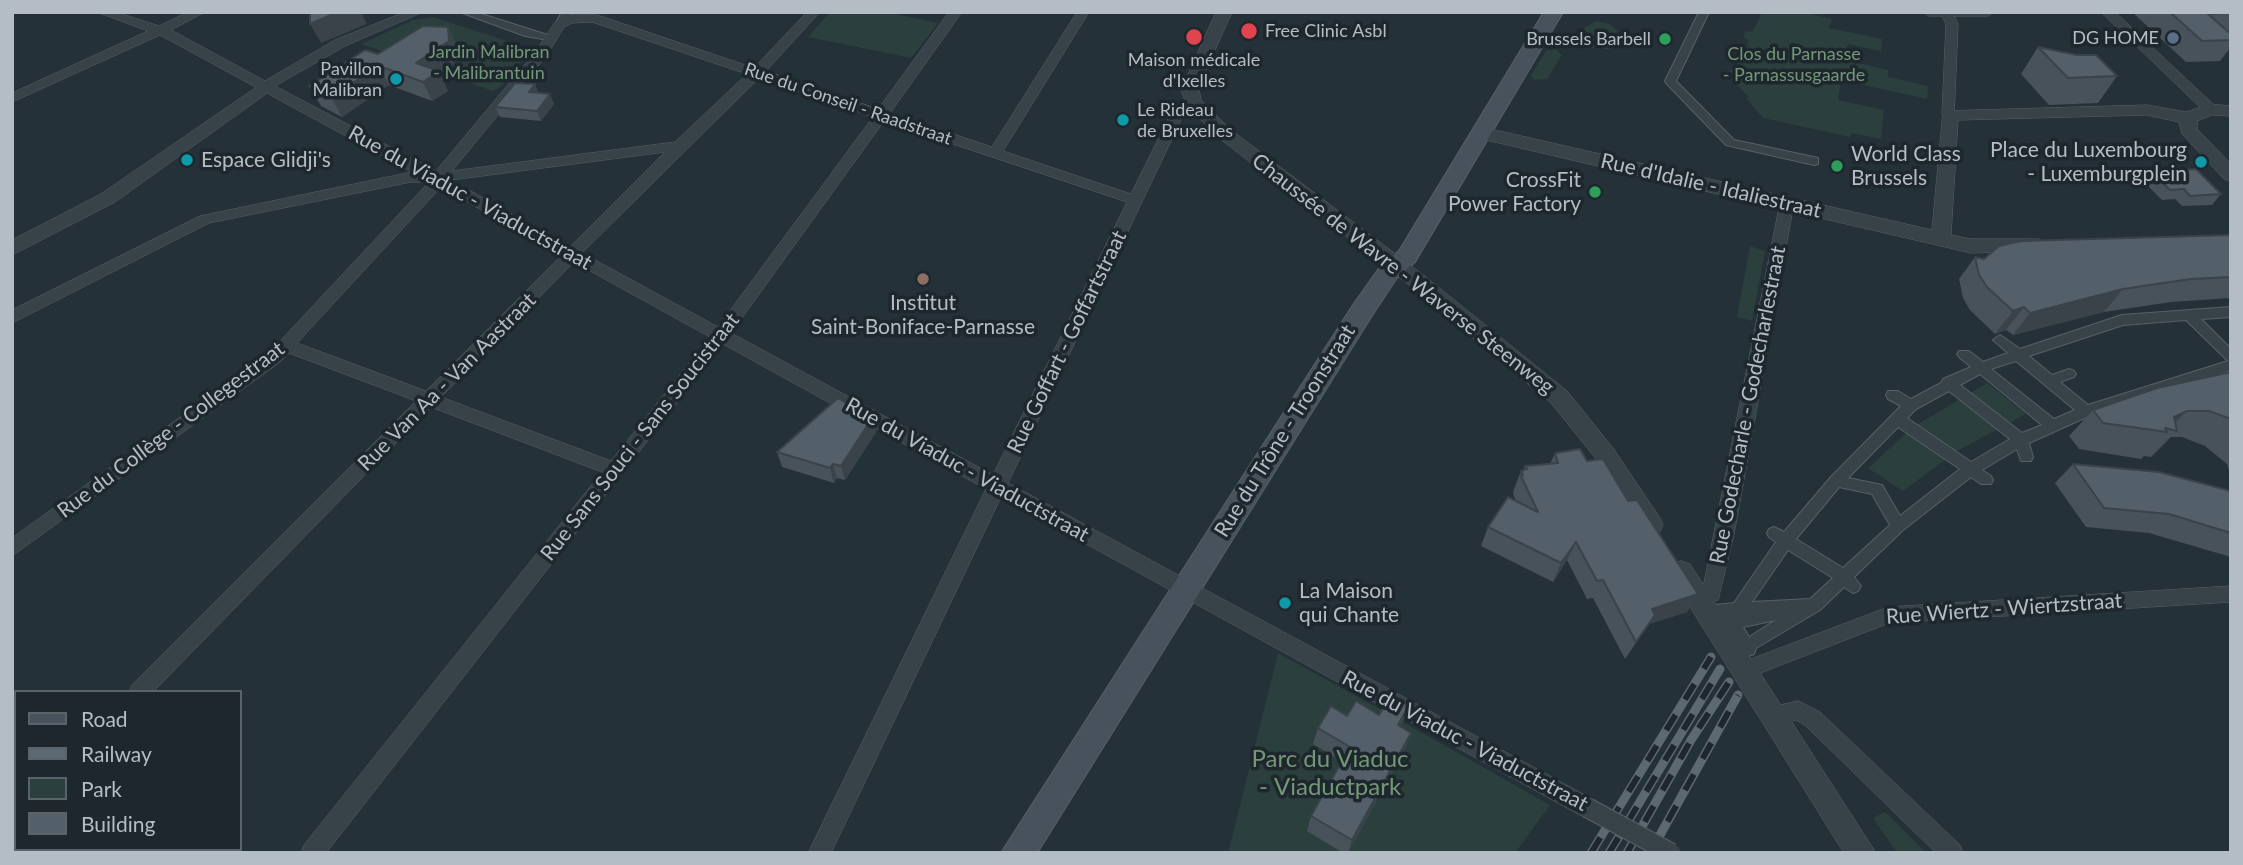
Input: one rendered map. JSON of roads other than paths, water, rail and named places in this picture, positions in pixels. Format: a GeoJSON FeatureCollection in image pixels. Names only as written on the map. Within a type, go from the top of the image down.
{"type":"FeatureCollection","features":[{"type":"Feature","properties":{"kind":"main road","name":"Rue du Trône - Troonstraat"},"geometry":{"type":"LineString","coordinates":[[1018,853],[1362,311],[1396,265],[1407,256],[1554,12]]}},
{"type":"Feature","properties":{"kind":"street","name":"Rue du Viaduc - Viaductstraat"},"geometry":{"type":"LineString","coordinates":[[103,12],[160,30],[417,169],[439,177],[454,190],[1671,853]]}},
{"type":"Feature","properties":{"kind":"street"},"geometry":{"type":"LineString","coordinates":[[12,98],[199,12]]}},
{"type":"Feature","properties":{"kind":"street"},"geometry":{"type":"LineString","coordinates":[[12,248],[108,198],[264,87],[340,43],[417,12]]}},
{"type":"Feature","properties":{"kind":"street"},"geometry":{"type":"LineString","coordinates":[[466,12],[526,33],[549,37]]}},
{"type":"Feature","properties":{"kind":"street"},"geometry":{"type":"LineString","coordinates":[[479,30],[510,12]]}},
{"type":"Feature","properties":{"kind":"street","name":"Rue Van Aa - Van Aastraat"},"geometry":{"type":"LineString","coordinates":[[141,690],[678,146],[814,12]]}},
{"type":"Feature","properties":{"kind":"street","name":"Rue Sans Souci - Sans Soucistraat"},"geometry":{"type":"LineString","coordinates":[[312,853],[721,335],[956,12]]}},
{"type":"Feature","properties":{"kind":"street"},"geometry":{"type":"LineString","coordinates":[[995,153],[1083,12]]}},
{"type":"Feature","properties":{"kind":"street"},"geometry":{"type":"LineString","coordinates":[[1193,102],[1193,83],[1224,12]]}},
{"type":"Feature","properties":{"kind":"street"},"geometry":{"type":"LineString","coordinates":[[1704,12],[1670,81],[1730,143],[1814,161]]}},
{"type":"Feature","properties":{"kind":"street"},"geometry":{"type":"LineString","coordinates":[[1929,12],[1987,12]]}},
{"type":"Feature","properties":{"kind":"street"},"geometry":{"type":"LineString","coordinates":[[2108,12],[2210,109]]}},
{"type":"Feature","properties":{"kind":"street"},"geometry":{"type":"LineString","coordinates":[[1941,238],[1952,24],[1947,14]]}},
{"type":"Feature","properties":{"kind":"street","name":"Rue du Conseil - Raadstraat"},"geometry":{"type":"LineString","coordinates":[[564,18],[593,18],[1135,200]]}},
{"type":"Feature","properties":{"kind":"street","name":"Rue du Collège - Collegestraat"},"geometry":{"type":"LineString","coordinates":[[12,548],[274,358],[433,189],[439,177],[542,52],[549,37],[564,18]]}},
{"type":"Feature","properties":{"kind":"street"},"geometry":{"type":"LineString","coordinates":[[526,33],[535,25]]}},
{"type":"Feature","properties":{"kind":"street","name":"Rue Goffart - Goffartstraat"},"geometry":{"type":"LineString","coordinates":[[819,853],[1176,116],[1193,102]]}},
{"type":"Feature","properties":{"kind":"street","name":"Chaussée de Wavre - Waverse Steenweg"},"geometry":{"type":"LineString","coordinates":[[1193,102],[1225,134],[1396,265],[1559,397],[1605,454],[1698,597],[1749,654],[1774,716],[1861,853]]}},
{"type":"Feature","properties":{"kind":"street"},"geometry":{"type":"LineString","coordinates":[[1949,115],[2147,110],[2188,118],[2210,109],[2231,111]]}},
{"type":"Feature","properties":{"kind":"street"},"geometry":{"type":"LineString","coordinates":[[2188,118],[2188,130],[2231,175]]}},
{"type":"Feature","properties":{"kind":"street","name":"Rue d'Idalie - Idaliestraat"},"geometry":{"type":"LineString","coordinates":[[1482,133],[1941,238],[1983,246],[2052,243]]}},
{"type":"Feature","properties":{"kind":"street"},"geometry":{"type":"LineString","coordinates":[[12,317],[205,219],[411,177],[439,177],[678,146]]}},
{"type":"Feature","properties":{"kind":"street","name":"Rue Godecharle - Godecharlestraat"},"geometry":{"type":"LineString","coordinates":[[1698,597],[1711,594],[1725,534],[1787,203]]}},
{"type":"Feature","properties":{"kind":"street"},"geometry":{"type":"LineString","coordinates":[[1734,616],[1780,536],[1911,405],[1982,367],[2017,353],[2122,320],[2231,312]]}},
{"type":"Feature","properties":{"kind":"street"},"geometry":{"type":"LineString","coordinates":[[2188,314],[2231,357]]}},
{"type":"Feature","properties":{"kind":"street"},"geometry":{"type":"LineString","coordinates":[[2000,340],[2086,411]]}},
{"type":"Feature","properties":{"kind":"street"},"geometry":{"type":"LineString","coordinates":[[2202,345],[2217,343]]}},
{"type":"Feature","properties":{"kind":"street"},"geometry":{"type":"LineString","coordinates":[[287,345],[613,469]]}},
{"type":"Feature","properties":{"kind":"street"},"geometry":{"type":"LineString","coordinates":[[1964,354],[2053,426]]}},
{"type":"Feature","properties":{"kind":"street"},"geometry":{"type":"LineString","coordinates":[[1734,616],[1749,654],[1849,581],[1898,526],[1969,470],[2021,440],[2086,411],[2231,365]]}},
{"type":"Feature","properties":{"kind":"street"},"geometry":{"type":"LineString","coordinates":[[2050,381],[2069,374]]}},
{"type":"Feature","properties":{"kind":"street"},"geometry":{"type":"LineString","coordinates":[[1948,383],[2021,440],[2026,457]]}},
{"type":"Feature","properties":{"kind":"street"},"geometry":{"type":"LineString","coordinates":[[1893,395],[1911,405]]}},
{"type":"Feature","properties":{"kind":"street"},"geometry":{"type":"LineString","coordinates":[[1896,418],[1986,480]]}},
{"type":"Feature","properties":{"kind":"street"},"geometry":{"type":"LineString","coordinates":[[1836,481],[1877,489],[1898,526]]}},
{"type":"Feature","properties":{"kind":"street"},"geometry":{"type":"LineString","coordinates":[[1780,536],[1849,581]]}},
{"type":"Feature","properties":{"kind":"street","name":"Rue Wiertz - Wiertzstraat"},"geometry":{"type":"LineString","coordinates":[[1749,654],[1888,615],[2231,593]]}},
{"type":"Feature","properties":{"kind":"street"},"geometry":{"type":"LineString","coordinates":[[1734,616],[1814,605]]}},
{"type":"Feature","properties":{"kind":"street"},"geometry":{"type":"LineString","coordinates":[[1774,716],[1798,710],[1813,719],[1952,853]]}},
{"type":"Feature","properties":{"kind":"railway"},"geometry":{"type":"LineString","coordinates":[[1591,853],[1711,657]]}},
{"type":"Feature","properties":{"kind":"railway"},"geometry":{"type":"LineString","coordinates":[[1609,853],[1720,669]]}},
{"type":"Feature","properties":{"kind":"railway"},"geometry":{"type":"LineString","coordinates":[[1627,853],[1691,740],[1729,682]]}},
{"type":"Feature","properties":{"kind":"railway"},"geometry":{"type":"LineString","coordinates":[[1650,853],[1738,695]]}},
{"type":"Feature","properties":{"kind":"place","name":"Free Clinic Asbl"},"geometry":{"type":"Point","coordinates":[1249,31]}},
{"type":"Feature","properties":{"kind":"place","name":"Maison médicale d'Ixelles"},"geometry":{"type":"Point","coordinates":[1194,37]}},
{"type":"Feature","properties":{"kind":"place","name":"DG HOME"},"geometry":{"type":"Point","coordinates":[2173,38]}},
{"type":"Feature","properties":{"kind":"place","name":"Brussels Barbell"},"geometry":{"type":"Point","coordinates":[1665,39]}},
{"type":"Feature","properties":{"kind":"place","name":"Pavillon Malibran"},"geometry":{"type":"Point","coordinates":[396,79]}},
{"type":"Feature","properties":{"kind":"place","name":"Le Rideau de Bruxelles"},"geometry":{"type":"Point","coordinates":[1123,120]}},
{"type":"Feature","properties":{"kind":"place","name":"Espace Glidji's"},"geometry":{"type":"Point","coordinates":[187,160]}},
{"type":"Feature","properties":{"kind":"place","name":"Place du Luxembourg - Luxemburgplein"},"geometry":{"type":"Point","coordinates":[2201,162]}},
{"type":"Feature","properties":{"kind":"place","name":"World Class Brussels"},"geometry":{"type":"Point","coordinates":[1837,166]}},
{"type":"Feature","properties":{"kind":"place","name":"CrossFit Power Factory"},"geometry":{"type":"Point","coordinates":[1595,192]}},
{"type":"Feature","properties":{"kind":"place","name":"Institut Saint-Boniface-Parnasse"},"geometry":{"type":"Point","coordinates":[923,279]}},
{"type":"Feature","properties":{"kind":"place","name":"La Maison qui Chante"},"geometry":{"type":"Point","coordinates":[1285,603]}},
{"type":"Feature","properties":{"kind":"park label","name":"Jardin Malibran - Malibrantuin"},"geometry":{"type":"Point","coordinates":[489,62]}},
{"type":"Feature","properties":{"kind":"park label","name":"Clos du Parnasse - Parnassusgaarde"},"geometry":{"type":"Point","coordinates":[1794,64]}},
{"type":"Feature","properties":{"kind":"park label","name":"Parc du Viaduc - Viaductpark"},"geometry":{"type":"Point","coordinates":[1330,773]}}]}
